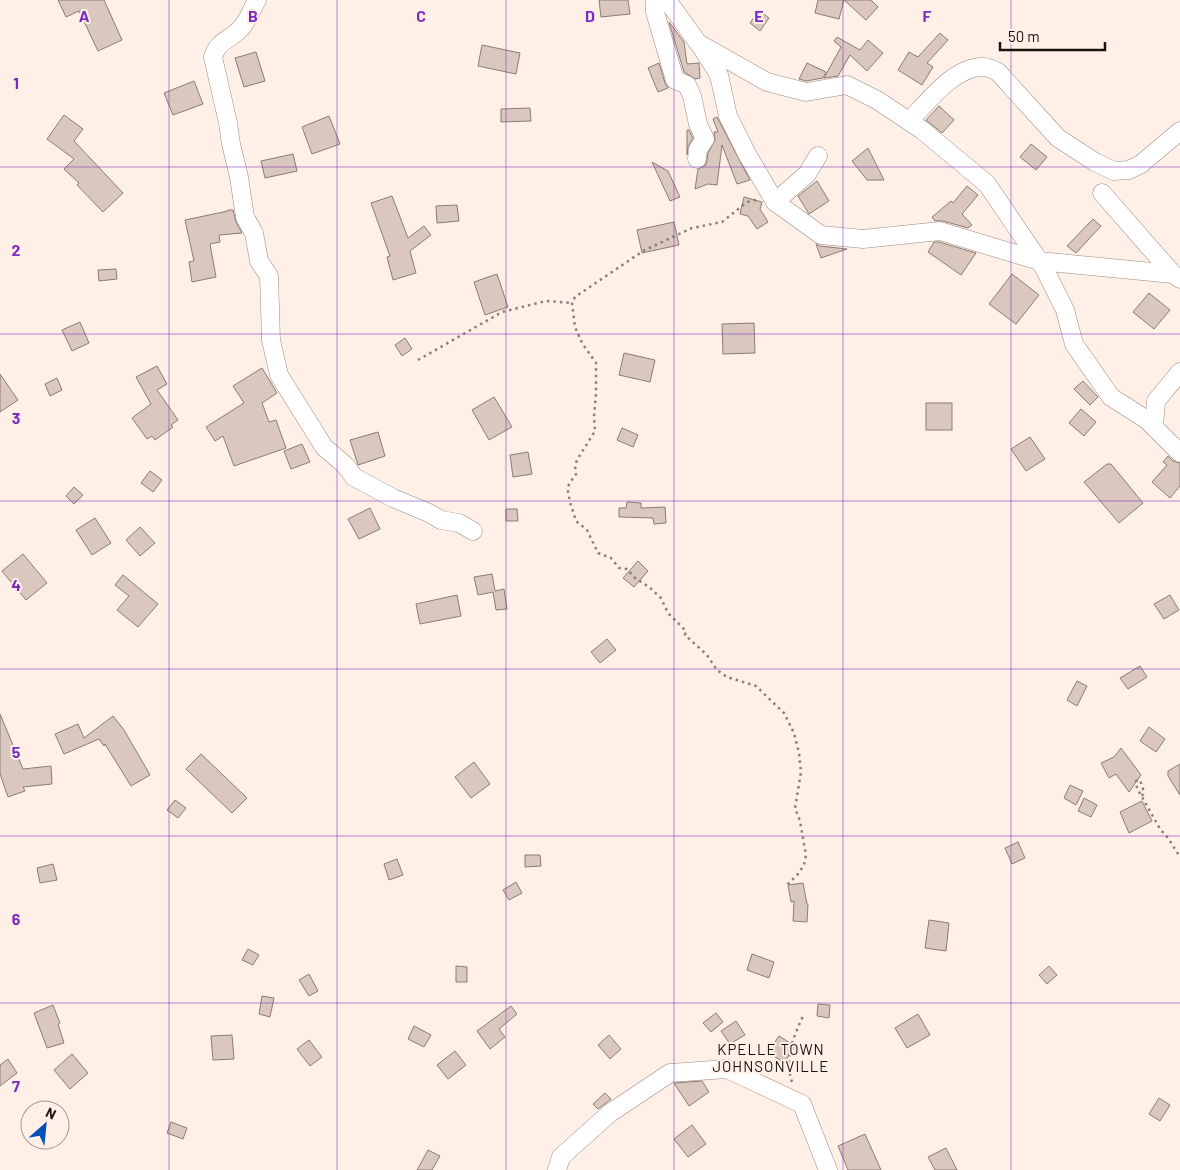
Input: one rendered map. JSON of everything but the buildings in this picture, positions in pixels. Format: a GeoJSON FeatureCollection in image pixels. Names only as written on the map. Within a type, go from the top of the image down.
{"type":"FeatureCollection","features":[{"type":"Feature","properties":{"kind":"street"},"geometry":{"type":"LineString","coordinates":[[257,0],[241,28],[219,45],[213,57],[239,177],[245,217],[254,234],[259,261],[269,276],[271,340],[279,375],[324,447],[345,465],[354,477],[393,498],[421,509],[441,520],[459,523],[473,531]]}},
{"type":"Feature","properties":{"kind":"street"},"geometry":{"type":"LineString","coordinates":[[655,0],[655,12],[675,80],[687,85],[692,96],[698,124],[705,139],[698,149],[697,159]]}},
{"type":"Feature","properties":{"kind":"street"},"geometry":{"type":"LineString","coordinates":[[667,0],[719,75],[728,116],[747,154],[774,198],[821,235],[863,239],[940,231],[1039,261],[1176,277]]}},
{"type":"Feature","properties":{"kind":"street"},"geometry":{"type":"LineString","coordinates":[[698,43],[767,82],[806,92],[847,85],[877,100],[922,130],[987,184],[1039,261],[1065,310],[1074,344],[1112,397],[1147,420],[1180,453]]}},
{"type":"Feature","properties":{"kind":"street"},"geometry":{"type":"LineString","coordinates":[[909,122],[952,78],[971,68],[985,66],[998,72],[1058,138],[1114,171],[1129,170],[1141,164],[1180,131]]}},
{"type":"Feature","properties":{"kind":"street"},"geometry":{"type":"LineString","coordinates":[[774,198],[807,174],[818,156]]}},
{"type":"Feature","properties":{"kind":"street"},"geometry":{"type":"LineString","coordinates":[[1102,193],[1176,277]]}},
{"type":"Feature","properties":{"kind":"street"},"geometry":{"type":"LineString","coordinates":[[1154,427],[1156,401],[1180,372]]}},
{"type":"Feature","properties":{"kind":"street"},"geometry":{"type":"LineString","coordinates":[[557,1170],[561,1157],[610,1113],[670,1074],[727,1068],[802,1104],[828,1170]]}},
{"type":"Feature","properties":{"kind":"path"},"geometry":{"type":"LineString","coordinates":[[774,198],[747,202],[722,222],[692,228],[643,250],[575,297],[572,303],[575,327],[582,344],[596,363],[597,378],[594,416],[595,432],[577,460],[575,466],[576,474],[569,484],[570,502],[576,521],[587,530],[598,553],[611,558],[619,568],[627,569],[635,578],[649,587],[660,598],[668,613],[686,631],[685,635],[707,654],[717,670],[728,677],[756,686],[784,713],[794,734],[799,753],[801,772],[795,808],[800,821],[806,855],[804,865],[786,886]]}},
{"type":"Feature","properties":{"kind":"path"},"geometry":{"type":"LineString","coordinates":[[418,360],[502,312],[546,301],[572,303]]}},
{"type":"Feature","properties":{"kind":"path"},"geometry":{"type":"LineString","coordinates":[[1142,796],[1144,792],[1140,780],[1136,782],[1137,788],[1160,830],[1168,838],[1180,857]]}},
{"type":"Feature","properties":{"kind":"path"},"geometry":{"type":"LineString","coordinates":[[802,1104],[790,1075],[788,1059],[793,1037],[804,1014]]}},
{"type":"Feature","properties":{"kind":"district","name":"KPELLE TOWN JOHNSONVILLE"},"geometry":{"type":"Point","coordinates":[771,1058]}}]}
